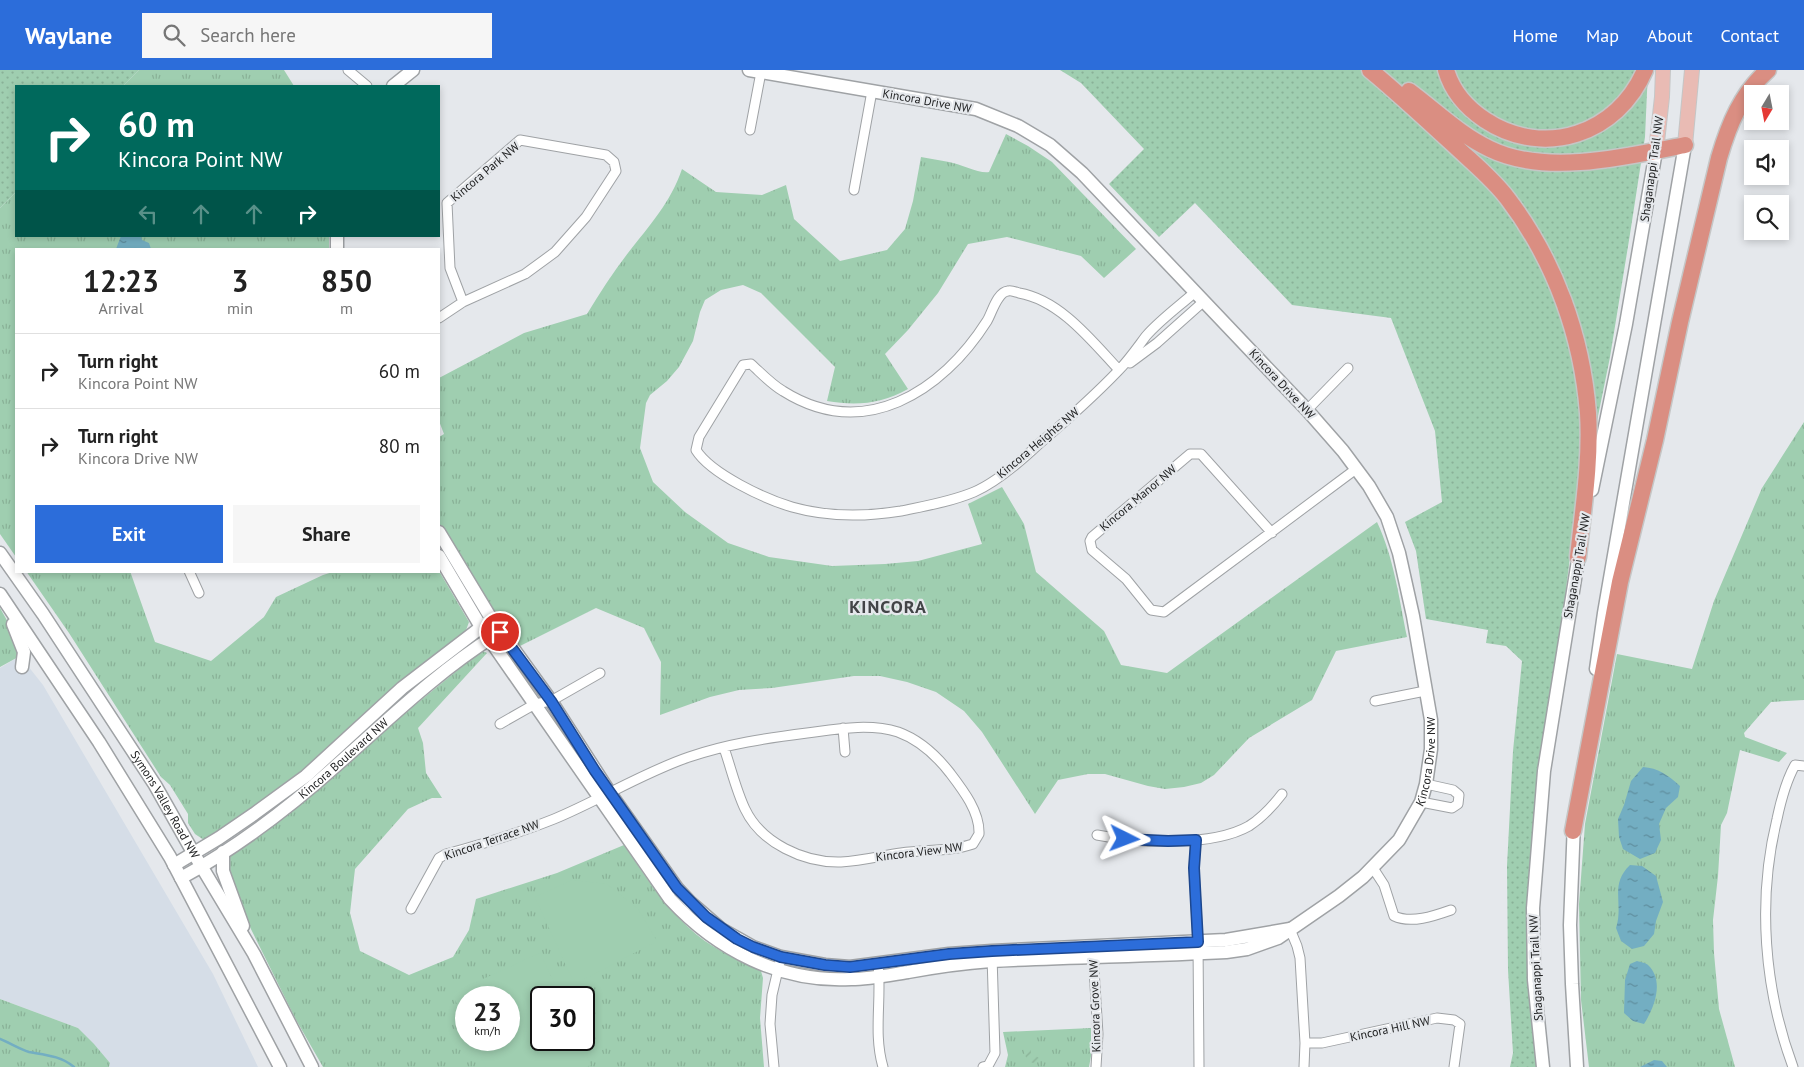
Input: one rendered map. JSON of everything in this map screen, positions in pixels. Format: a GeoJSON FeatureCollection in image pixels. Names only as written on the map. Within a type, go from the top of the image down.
{"type":"FeatureCollection","features":[{"type":"Feature","properties":{"kind":"highway"},"geometry":{"type":"LineString","coordinates":[[1370,70],[1410,104],[1495,184],[1523,219],[1556,279],[1569,314],[1578,348],[1584,377],[1588,414],[1588,448],[1578,557]]}},
{"type":"Feature","properties":{"kind":"highway"},"geometry":{"type":"LineString","coordinates":[[1382,70],[1461,132],[1501,154],[1527,161],[1561,163],[1596,160],[1685,145]]}},
{"type":"Feature","properties":{"kind":"highway"},"geometry":{"type":"LineString","coordinates":[[1446,70],[1453,88],[1474,113],[1504,131],[1537,139],[1566,136],[1596,126],[1617,111],[1628,99],[1640,82],[1645,70]]}},
{"type":"Feature","properties":{"kind":"highway"},"geometry":{"type":"LineString","coordinates":[[1573,830],[1620,582],[1719,158],[1727,131],[1738,108],[1747,92],[1768,70]]}},
{"type":"Feature","properties":{"kind":"main road","name":"Shaganappi Trail NW"},"geometry":{"type":"LineString","coordinates":[[1656,151],[1663,70]]}},
{"type":"Feature","properties":{"kind":"main road"},"geometry":{"type":"LineString","coordinates":[[1685,145],[1692,70]]}},
{"type":"Feature","properties":{"kind":"street"},"geometry":{"type":"LineString","coordinates":[[348,70],[366,85]]}},
{"type":"Feature","properties":{"kind":"street"},"geometry":{"type":"LineString","coordinates":[[394,85],[413,70]]}},
{"type":"Feature","properties":{"kind":"street"},"geometry":{"type":"LineString","coordinates":[[750,130],[755,71]]}},
{"type":"Feature","properties":{"kind":"street","name":"Kincora Drive NW"},"geometry":{"type":"LineString","coordinates":[[440,558],[480,627],[535,704],[604,796],[677,888],[721,929],[779,963],[879,970],[949,954],[992,956],[1198,948],[1226,940],[1290,929],[1339,896],[1373,868],[1399,840],[1420,802],[1426,784],[1431,749],[1431,720],[1413,616],[1399,553],[1387,517],[1369,486],[1307,410],[1082,173],[1050,145],[1018,126],[976,109],[755,71]]}},
{"type":"Feature","properties":{"kind":"street"},"geometry":{"type":"LineString","coordinates":[[854,190],[872,92]]}},
{"type":"Feature","properties":{"kind":"street","name":"Kincora Park NW"},"geometry":{"type":"LineString","coordinates":[[440,317],[464,302],[525,274],[555,252],[586,217],[616,171],[614,162],[606,154],[520,140],[447,203],[450,268],[464,302]]}},
{"type":"Feature","properties":{"kind":"street"},"geometry":{"type":"LineString","coordinates":[[1577,1067],[1570,925],[1573,830],[1604,613],[1685,145]]}},
{"type":"Feature","properties":{"kind":"street","name":"Shaganappi Trail NW"},"geometry":{"type":"LineString","coordinates":[[1543,1067],[1534,980],[1533,908],[1544,771],[1578,557],[1626,324],[1656,151]]}},
{"type":"Feature","properties":{"kind":"street","name":"Kincora Heights NW"},"geometry":{"type":"LineString","coordinates":[[1119,370],[1080,328],[1060,312],[1030,294],[1008,290],[1002,294],[987,321],[967,348],[949,367],[931,384],[913,396],[887,406],[862,412],[832,410],[813,405],[782,391],[751,364],[743,365],[699,437],[696,450],[706,461],[738,484],[761,496],[799,509],[829,514],[862,515],[915,508],[961,497],[991,482],[1023,459],[1119,370],[1148,335],[1198,297]]}},
{"type":"Feature","properties":{"kind":"street"},"geometry":{"type":"LineString","coordinates":[[1307,410],[1348,368]]}},
{"type":"Feature","properties":{"kind":"street","name":"Kincora Manor NW"},"geometry":{"type":"LineString","coordinates":[[1272,533],[1201,454],[1190,454],[1092,536],[1090,541],[1092,550],[1126,579],[1151,610],[1164,612],[1272,533],[1356,469]]}},
{"type":"Feature","properties":{"kind":"street","name":"Kincora Drive NW"},"geometry":{"type":"LineString","coordinates":[[440,534],[492,620],[551,701],[604,796]]}},
{"type":"Feature","properties":{"kind":"street","name":"Symons Valley Road NW"},"geometry":{"type":"LineString","coordinates":[[0,553],[43,614],[155,785],[201,867],[254,954],[312,1067]]}},
{"type":"Feature","properties":{"kind":"street"},"geometry":{"type":"LineString","coordinates":[[190,573],[199,593]]}},
{"type":"Feature","properties":{"kind":"street"},"geometry":{"type":"LineString","coordinates":[[0,594],[24,652],[22,667]]}},
{"type":"Feature","properties":{"kind":"street","name":"Symons Valley Road NW"},"geometry":{"type":"LineString","coordinates":[[0,594],[99,742],[174,865],[280,1067]]}},
{"type":"Feature","properties":{"kind":"street","name":"Kincora Boulevard NW"},"geometry":{"type":"LineString","coordinates":[[174,865],[254,814],[306,776],[402,688],[480,627],[492,620]]}},
{"type":"Feature","properties":{"kind":"street","name":"Kincora Boulevard NW"},"geometry":{"type":"LineString","coordinates":[[181,878],[224,852],[293,802],[427,684],[456,661],[500,632]]}},
{"type":"Feature","properties":{"kind":"street"},"geometry":{"type":"LineString","coordinates":[[500,724],[535,704],[551,701],[600,672]]}},
{"type":"Feature","properties":{"kind":"street"},"geometry":{"type":"LineString","coordinates":[[1374,701],[1425,691]]}},
{"type":"Feature","properties":{"kind":"street","name":"Kincora View NW"},"geometry":{"type":"LineString","coordinates":[[604,796],[688,757],[749,741],[843,728],[869,727],[891,730],[911,738],[930,750],[964,793],[975,813],[979,829],[977,839],[973,844],[957,848],[909,851],[840,862],[814,859],[800,854],[780,846],[768,838],[746,811],[724,748]]}},
{"type":"Feature","properties":{"kind":"street"},"geometry":{"type":"LineString","coordinates":[[843,728],[845,752]]}},
{"type":"Feature","properties":{"kind":"street"},"geometry":{"type":"LineString","coordinates":[[1793,1067],[1772,985],[1767,950],[1766,906],[1768,866],[1780,806],[1792,770],[1795,765],[1804,766]]}},
{"type":"Feature","properties":{"kind":"street"},"geometry":{"type":"LineString","coordinates":[[1420,802],[1452,808],[1458,804],[1459,795],[1452,790],[1426,784]]}},
{"type":"Feature","properties":{"kind":"street"},"geometry":{"type":"LineString","coordinates":[[1097,835],[1136,840],[1196,840],[1219,837],[1248,827],[1270,811],[1282,794]]}},
{"type":"Feature","properties":{"kind":"street","name":"Kincora Terrace NW"},"geometry":{"type":"LineString","coordinates":[[410,909],[439,858],[446,854],[505,838],[556,818],[604,796]]}},
{"type":"Feature","properties":{"kind":"street"},"geometry":{"type":"LineString","coordinates":[[1196,840],[1194,868],[1198,948],[1199,1067]]}},
{"type":"Feature","properties":{"kind":"street"},"geometry":{"type":"LineString","coordinates":[[224,852],[223,871],[254,954]]}},
{"type":"Feature","properties":{"kind":"street"},"geometry":{"type":"LineString","coordinates":[[1373,868],[1384,885],[1394,916],[1402,920],[1434,916],[1451,910]]}},
{"type":"Feature","properties":{"kind":"street"},"geometry":{"type":"LineString","coordinates":[[1290,929],[1300,958],[1305,1043],[1304,1067]]}},
{"type":"Feature","properties":{"kind":"street","name":"Kincora Grove NW"},"geometry":{"type":"LineString","coordinates":[[1093,952],[1098,1034],[1096,1067]]}},
{"type":"Feature","properties":{"kind":"street"},"geometry":{"type":"LineString","coordinates":[[983,1067],[988,1066],[995,1053],[992,956]]}},
{"type":"Feature","properties":{"kind":"street"},"geometry":{"type":"LineString","coordinates":[[774,1067],[770,1024],[772,995],[779,963]]}},
{"type":"Feature","properties":{"kind":"street"},"geometry":{"type":"LineString","coordinates":[[879,970],[878,1038],[883,1067]]}},
{"type":"Feature","properties":{"kind":"street","name":"Kincora Hill NW"},"geometry":{"type":"LineString","coordinates":[[1305,1043],[1322,1043],[1437,1018],[1454,1020],[1460,1024],[1454,1067]]}},
{"type":"Feature","properties":{"kind":"shaded area"},"geometry":{"type":"Polygon","coordinates":[[[20,656],[43,685],[213,974],[258,1067],[109,1067],[110,1063],[78,1028],[0,999],[0,668],[20,656]]]}},
{"type":"Feature","properties":{"kind":"green space"},"geometry":{"type":"Polygon","coordinates":[[[0,70],[139,70],[124,85],[15,85],[15,193],[0,208],[0,70]]]}},
{"type":"Feature","properties":{"kind":"green space"},"geometry":{"type":"Polygon","coordinates":[[[139,70],[284,70],[293,85],[124,85],[139,70]]]}},
{"type":"Feature","properties":{"kind":"green space"},"geometry":{"type":"Polygon","coordinates":[[[1060,70],[1648,70],[1645,137],[1630,234],[1610,357],[1571,549],[1559,645],[1535,796],[1531,872],[1538,1067],[1510,1067],[1513,1053],[1508,970],[1507,866],[1513,751],[1522,661],[1506,646],[1486,643],[1488,630],[1426,619],[1416,551],[1405,522],[1442,502],[1435,431],[1391,318],[1292,305],[1195,203],[1159,237],[1109,184],[1144,149],[1081,83],[1060,70]]]}},
{"type":"Feature","properties":{"kind":"green space"},"geometry":{"type":"Polygon","coordinates":[[[1006,134],[1052,162],[1136,249],[1104,278],[1081,256],[1007,237],[968,244],[938,293],[908,330],[885,354],[908,389],[879,401],[859,403],[827,401],[835,367],[761,293],[743,285],[721,290],[705,300],[693,341],[679,367],[667,381],[650,395],[646,403],[640,448],[653,482],[685,512],[728,543],[769,557],[832,566],[918,561],[982,544],[968,504],[1002,487],[1024,524],[1036,572],[1104,631],[1121,665],[1167,673],[1377,522],[1392,564],[1407,637],[1336,651],[1312,700],[1249,738],[1214,775],[1201,783],[1165,789],[1105,774],[1088,774],[1058,780],[1035,814],[982,732],[964,711],[936,692],[907,682],[880,676],[854,676],[772,688],[739,690],[710,697],[660,715],[661,662],[644,628],[596,608],[518,647],[454,552],[440,527],[440,436],[444,434],[440,424],[440,377],[524,333],[587,314],[617,268],[666,203],[682,169],[716,192],[762,195],[786,185],[794,219],[840,261],[887,250],[905,229],[913,201],[921,157],[954,163],[981,172],[989,172],[1006,134]]]}},
{"type":"Feature","properties":{"kind":"green space"},"geometry":{"type":"Polygon","coordinates":[[[15,193],[15,237],[329,237],[329,248],[15,248],[15,556],[0,534],[0,208],[15,193]]]}},
{"type":"Feature","properties":{"kind":"green space"},"geometry":{"type":"Polygon","coordinates":[[[1804,422],[1804,700],[1771,702],[1744,733],[1745,737],[1787,753],[1779,762],[1740,750],[1727,813],[1721,825],[1713,920],[1714,953],[1719,1009],[1735,1067],[1589,1067],[1581,1000],[1579,904],[1585,824],[1617,654],[1692,669],[1714,601],[1762,488],[1804,422]]]}},
{"type":"Feature","properties":{"kind":"green space"},"geometry":{"type":"Polygon","coordinates":[[[27,573],[131,573],[155,642],[211,661],[264,617],[276,597],[330,573],[440,573],[469,622],[465,633],[283,789],[228,830],[204,840],[195,834],[188,823],[188,814],[170,785],[161,777],[69,633],[27,573]]]}},
{"type":"Feature","properties":{"kind":"green space"},"geometry":{"type":"Polygon","coordinates":[[[0,608],[13,631],[20,656],[0,667],[0,608]]]}},
{"type":"Feature","properties":{"kind":"green space"},"geometry":{"type":"Polygon","coordinates":[[[483,651],[487,653],[418,728],[423,743],[426,773],[442,798],[432,798],[408,809],[355,869],[350,913],[360,951],[409,975],[453,957],[469,930],[476,899],[557,873],[624,845],[662,898],[688,927],[713,947],[761,971],[763,978],[760,1018],[764,1067],[323,1067],[295,1018],[238,903],[227,867],[229,856],[483,651]]]}},
{"type":"Feature","properties":{"kind":"green space"},"geometry":{"type":"Polygon","coordinates":[[[572,880],[607,884],[638,909],[657,941],[579,982],[572,979],[535,897],[572,880]]]}},
{"type":"Feature","properties":{"kind":"green space"},"geometry":{"type":"Polygon","coordinates":[[[540,953],[556,986],[530,986],[530,1051],[585,1051],[591,1065],[586,1067],[486,1067],[479,1051],[520,1051],[520,986],[467,986],[540,953]]]}},
{"type":"Feature","properties":{"kind":"green space"},"geometry":{"type":"Polygon","coordinates":[[[0,999],[78,1028],[110,1063],[109,1067],[0,1067],[0,999]]]}},
{"type":"Feature","properties":{"kind":"green space"},"geometry":{"type":"Polygon","coordinates":[[[1091,1028],[1089,1067],[1005,1067],[1008,1055],[1003,1032],[1091,1028]]]}},
{"type":"Feature","properties":{"kind":"green space"},"geometry":{"type":"Polygon","coordinates":[[[1030,1046],[1031,1053],[1039,1058],[1036,1064],[1031,1062],[1025,1054],[1024,1048],[1030,1046]]]}},
{"type":"Feature","properties":{"kind":"water"},"geometry":{"type":"Polygon","coordinates":[[[121,237],[141,237],[142,240],[149,243],[151,248],[116,248],[121,237]]]}},
{"type":"Feature","properties":{"kind":"water"},"geometry":{"type":"Polygon","coordinates":[[[1643,767],[1663,773],[1680,786],[1678,797],[1666,808],[1659,824],[1661,840],[1655,853],[1640,859],[1623,849],[1619,837],[1618,819],[1631,781],[1643,767]]]}},
{"type":"Feature","properties":{"kind":"water"},"geometry":{"type":"Polygon","coordinates":[[[1630,865],[1642,866],[1656,876],[1663,902],[1656,921],[1654,934],[1644,946],[1632,949],[1621,941],[1616,928],[1619,910],[1618,887],[1624,872],[1630,865]]]}},
{"type":"Feature","properties":{"kind":"water"},"geometry":{"type":"Polygon","coordinates":[[[1637,961],[1647,964],[1653,971],[1657,986],[1654,1003],[1644,1024],[1633,1021],[1624,1013],[1625,980],[1630,964],[1637,961]]]}},
{"type":"Feature","properties":{"kind":"water"},"geometry":{"type":"Polygon","coordinates":[[[1654,1060],[1662,1061],[1667,1067],[1640,1067],[1654,1060]]]}},
{"type":"Feature","properties":{"kind":"waterway"},"geometry":{"type":"LineString","coordinates":[[0,1039],[29,1052],[59,1058],[74,1067]]}},
{"type":"Feature","properties":{"kind":"district","name":"KINCORA"},"geometry":{"type":"Point","coordinates":[888,607]}},
{"type":"Feature","properties":{"kind":"route"},"geometry":{"type":"LineString","coordinates":[[500,632],[551,701],[587,760],[677,888],[721,929],[753,947],[781,957],[825,965],[850,967],[949,954],[1198,942],[1194,868],[1196,840],[1125,839]]}}]}
